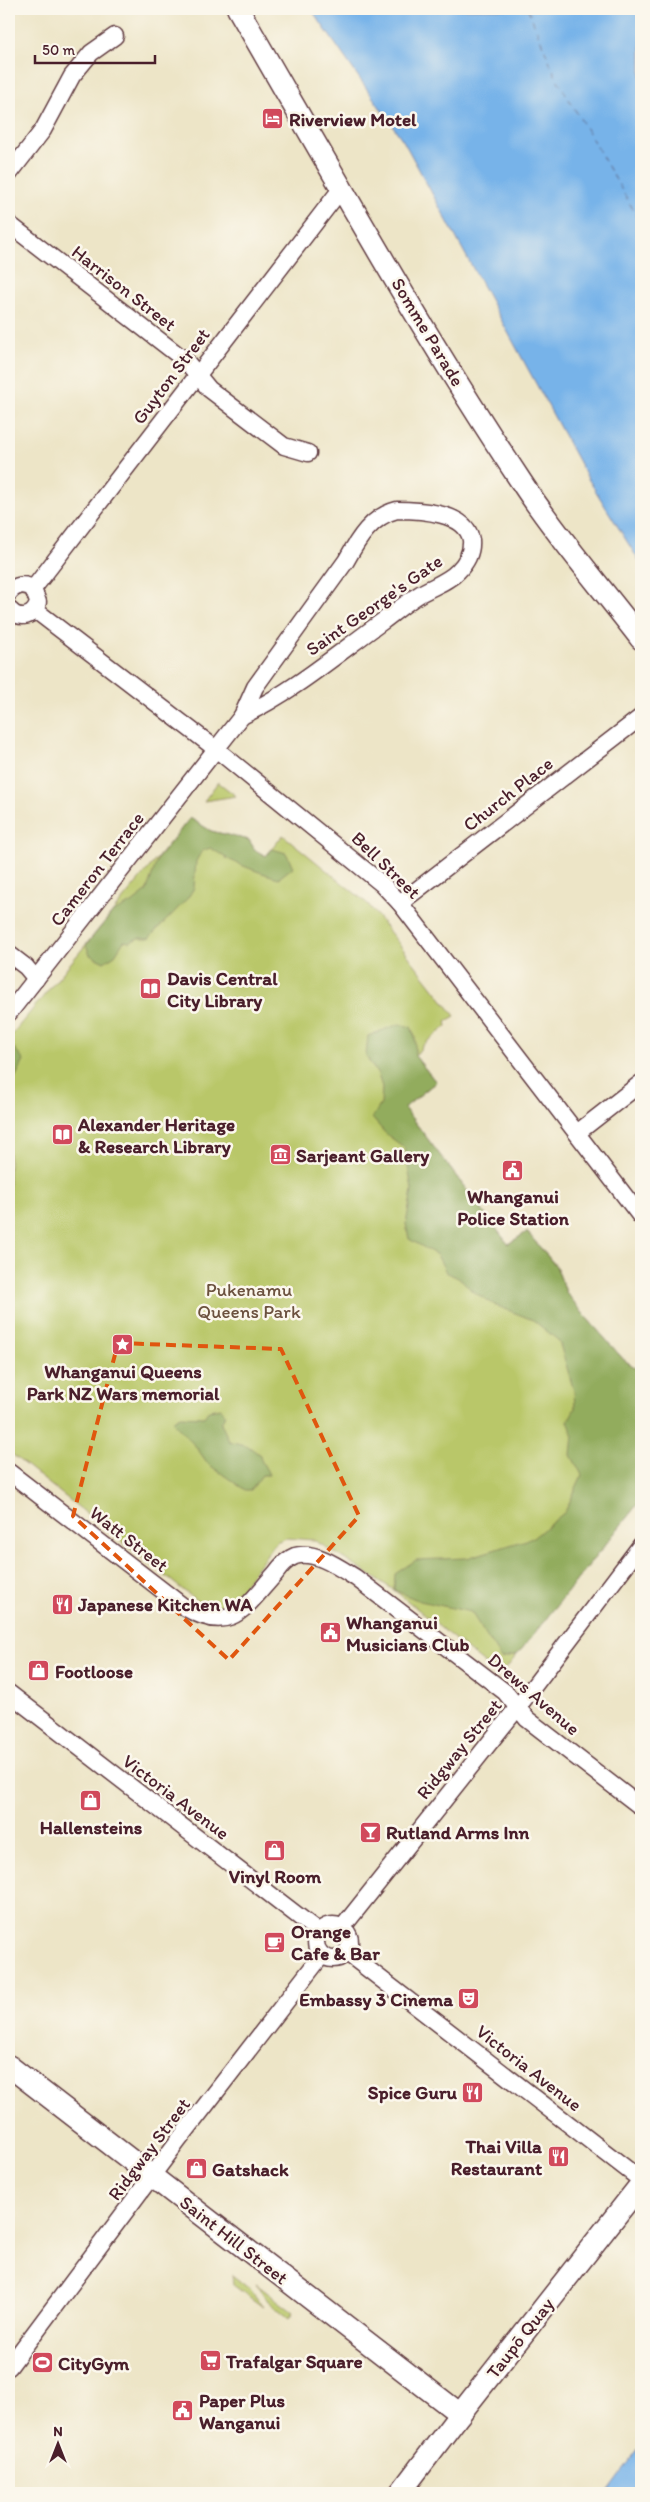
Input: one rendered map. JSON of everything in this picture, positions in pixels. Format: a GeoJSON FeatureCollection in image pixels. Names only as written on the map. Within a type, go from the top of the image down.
{"type":"FeatureCollection","features":[{"type":"Feature","properties":{"kind":"main road","name":"Somme Parade"},"geometry":{"type":"LineString","coordinates":[[238,9],[341,188],[484,426],[525,488],[641,639]]}},
{"type":"Feature","properties":{"kind":"main road","name":"Saint Hill Street"},"geometry":{"type":"LineString","coordinates":[[9,2066],[460,2414]]}},
{"type":"Feature","properties":{"kind":"main road","name":"Taupō Quay"},"geometry":{"type":"LineString","coordinates":[[400,2493],[641,2182]]}},
{"type":"Feature","properties":{"kind":"street"},"geometry":{"type":"LineString","coordinates":[[9,174],[43,130],[72,76],[91,53],[115,36]]}},
{"type":"Feature","properties":{"kind":"street","name":"Guyton Street"},"geometry":{"type":"LineString","coordinates":[[33,590],[341,188]]}},
{"type":"Feature","properties":{"kind":"street","name":"Harrison Street"},"geometry":{"type":"LineString","coordinates":[[9,224],[186,361],[209,389],[284,446],[308,453]]}},
{"type":"Feature","properties":{"kind":"street","name":"Saint George's Gate"},"geometry":{"type":"LineString","coordinates":[[216,749],[242,716],[255,687],[374,520],[389,512],[407,510],[457,519],[466,527],[470,537],[469,556],[450,578],[419,594],[273,701],[242,716]]}},
{"type":"Feature","properties":{"kind":"street"},"geometry":{"type":"LineString","coordinates":[[9,590],[24,585],[33,590],[38,602],[35,610],[27,616],[10,613]]}},
{"type":"Feature","properties":{"kind":"street","name":"Bell Street"},"geometry":{"type":"LineString","coordinates":[[35,610],[216,749],[359,864],[400,903],[641,1217]]}},
{"type":"Feature","properties":{"kind":"street","name":"Church Place"},"geometry":{"type":"LineString","coordinates":[[400,903],[641,717]]}},
{"type":"Feature","properties":{"kind":"street","name":"Cameron Terrace"},"geometry":{"type":"LineString","coordinates":[[9,1013],[216,749]]}},
{"type":"Feature","properties":{"kind":"street"},"geometry":{"type":"LineString","coordinates":[[9,954],[26,966],[36,979]]}},
{"type":"Feature","properties":{"kind":"street"},"geometry":{"type":"LineString","coordinates":[[577,1133],[641,1083]]}},
{"type":"Feature","properties":{"kind":"street","name":"Watt Street"},"geometry":{"type":"LineString","coordinates":[[9,1472],[184,1607],[198,1616],[211,1620],[232,1616]]}},
{"type":"Feature","properties":{"kind":"street","name":"Ridgway Street"},"geometry":{"type":"LineString","coordinates":[[342,1928],[518,1707],[641,1545]]}},
{"type":"Feature","properties":{"kind":"street","name":"Drews Avenue"},"geometry":{"type":"LineString","coordinates":[[232,1616],[246,1608],[284,1563],[296,1556],[323,1560],[356,1578],[505,1692],[527,1719],[641,1808]]}},
{"type":"Feature","properties":{"kind":"street","name":"Victoria Avenue"},"geometry":{"type":"LineString","coordinates":[[9,1693],[319,1932]]}},
{"type":"Feature","properties":{"kind":"street"},"geometry":{"type":"LineString","coordinates":[[330,1925],[342,1928],[349,1940],[346,1952],[334,1958],[322,1955],[316,1944],[319,1932],[330,1925]]}},
{"type":"Feature","properties":{"kind":"street","name":"Victoria Avenue"},"geometry":{"type":"LineString","coordinates":[[346,1952],[641,2182]]}},
{"type":"Feature","properties":{"kind":"street","name":"Ridgway Street"},"geometry":{"type":"LineString","coordinates":[[9,2367],[322,1955]]}},
{"type":"Feature","properties":{"kind":"highlighted area"},"geometry":{"type":"Polygon","coordinates":[[[118,1343],[281,1349],[359,1516],[229,1660],[73,1516],[118,1343]]]}},
{"type":"Feature","properties":{"kind":"green space"},"geometry":{"type":"Polygon","coordinates":[[[218,782],[236,796],[204,801],[218,782]]]}},
{"type":"Feature","properties":{"kind":"green space","name":"Pukenamu Queens Park"},"geometry":{"type":"Polygon","coordinates":[[[190,818],[211,831],[249,840],[255,850],[266,856],[283,835],[368,904],[455,1016],[446,1021],[447,1026],[424,1044],[415,1056],[436,1082],[404,1108],[508,1244],[527,1232],[556,1266],[566,1292],[585,1316],[624,1360],[641,1371],[641,1437],[639,1440],[641,1442],[641,1500],[500,1676],[394,1590],[314,1540],[286,1538],[276,1542],[232,1601],[216,1606],[197,1601],[9,1452],[9,1038],[190,818]]]}},
{"type":"Feature","properties":{"kind":"green space"},"geometry":{"type":"Polygon","coordinates":[[[190,818],[211,831],[249,840],[255,850],[266,856],[272,849],[286,853],[293,867],[279,878],[236,863],[210,848],[202,851],[196,861],[194,888],[187,899],[149,938],[138,938],[130,942],[124,941],[115,955],[104,962],[90,955],[86,945],[113,912],[132,903],[146,892],[158,858],[190,818]]]}},
{"type":"Feature","properties":{"kind":"green space"},"geometry":{"type":"Polygon","coordinates":[[[399,1024],[411,1027],[415,1037],[415,1056],[436,1082],[404,1108],[508,1244],[527,1232],[556,1266],[566,1292],[585,1316],[624,1360],[641,1371],[641,1437],[639,1440],[641,1442],[641,1500],[517,1655],[501,1659],[471,1612],[420,1601],[394,1590],[395,1574],[416,1560],[467,1558],[533,1538],[565,1512],[582,1475],[571,1455],[573,1434],[568,1421],[575,1408],[574,1391],[559,1341],[533,1320],[495,1305],[472,1291],[462,1280],[446,1272],[437,1255],[409,1239],[406,1224],[412,1190],[405,1148],[386,1134],[372,1118],[381,1104],[382,1087],[378,1075],[366,1056],[368,1036],[399,1024]]]}},
{"type":"Feature","properties":{"kind":"green space"},"geometry":{"type":"Polygon","coordinates":[[[9,1046],[15,1049],[24,1061],[9,1089],[9,1046]]]}},
{"type":"Feature","properties":{"kind":"green space"},"geometry":{"type":"Polygon","coordinates":[[[220,1408],[225,1415],[221,1423],[229,1441],[248,1446],[260,1455],[269,1475],[262,1475],[251,1490],[245,1490],[208,1464],[197,1448],[172,1421],[180,1416],[204,1417],[209,1410],[220,1408]]]}},
{"type":"Feature","properties":{"kind":"green space"},"geometry":{"type":"Polygon","coordinates":[[[232,2275],[251,2290],[263,2307],[233,2285],[232,2275]]]}},
{"type":"Feature","properties":{"kind":"green space"},"geometry":{"type":"Polygon","coordinates":[[[256,2284],[293,2312],[289,2318],[268,2301],[256,2284]]]}},
{"type":"Feature","properties":{"kind":"water"},"geometry":{"type":"Polygon","coordinates":[[[311,9],[641,9],[641,564],[587,477],[404,142],[311,9]]]}},
{"type":"Feature","properties":{"kind":"water"},"geometry":{"type":"Polygon","coordinates":[[[641,2445],[641,2493],[606,2493],[641,2445]]]}},
{"type":"Feature","properties":{"kind":"ferry route"},"geometry":{"type":"LineString","coordinates":[[528,9],[556,77],[641,223]]}},
{"type":"Feature","properties":{"kind":"place","name":"Riverview Motel"},"geometry":{"type":"Point","coordinates":[273,119]}},
{"type":"Feature","properties":{"kind":"place","name":"Davis Central City Library"},"geometry":{"type":"Point","coordinates":[151,989]}},
{"type":"Feature","properties":{"kind":"place","name":"Alexander Heritage & Research Library"},"geometry":{"type":"Point","coordinates":[62,1135]}},
{"type":"Feature","properties":{"kind":"place","name":"Sarjeant Gallery"},"geometry":{"type":"Point","coordinates":[280,1155]}},
{"type":"Feature","properties":{"kind":"place","name":"Whanganui Police Station"},"geometry":{"type":"Point","coordinates":[513,1170]}},
{"type":"Feature","properties":{"kind":"place","name":"Whanganui Queens Park NZ Wars memorial"},"geometry":{"type":"Point","coordinates":[123,1345]}},
{"type":"Feature","properties":{"kind":"place","name":"Japanese Kitchen WA"},"geometry":{"type":"Point","coordinates":[62,1604]}},
{"type":"Feature","properties":{"kind":"place","name":"Whanganui Musicians Club"},"geometry":{"type":"Point","coordinates":[330,1633]}},
{"type":"Feature","properties":{"kind":"place","name":"Footloose"},"geometry":{"type":"Point","coordinates":[39,1671]}},
{"type":"Feature","properties":{"kind":"place","name":"Hallensteins"},"geometry":{"type":"Point","coordinates":[91,1801]}},
{"type":"Feature","properties":{"kind":"place","name":"Rutland Arms Inn"},"geometry":{"type":"Point","coordinates":[370,1832]}},
{"type":"Feature","properties":{"kind":"place","name":"Vinyl Room"},"geometry":{"type":"Point","coordinates":[275,1850]}},
{"type":"Feature","properties":{"kind":"place","name":"Orange Cafe & Bar"},"geometry":{"type":"Point","coordinates":[275,1942]}},
{"type":"Feature","properties":{"kind":"place","name":"Embassy 3 Cinema"},"geometry":{"type":"Point","coordinates":[469,1999]}},
{"type":"Feature","properties":{"kind":"place","name":"Spice Guru"},"geometry":{"type":"Point","coordinates":[473,2092]}},
{"type":"Feature","properties":{"kind":"place","name":"Thai Villa Restaurant"},"geometry":{"type":"Point","coordinates":[558,2157]}},
{"type":"Feature","properties":{"kind":"place","name":"Gatshack"},"geometry":{"type":"Point","coordinates":[196,2169]}},
{"type":"Feature","properties":{"kind":"place","name":"Trafalgar Square"},"geometry":{"type":"Point","coordinates":[210,2361]}},
{"type":"Feature","properties":{"kind":"place","name":"CityGym"},"geometry":{"type":"Point","coordinates":[42,2363]}},
{"type":"Feature","properties":{"kind":"place","name":"Paper Plus Wanganui"},"geometry":{"type":"Point","coordinates":[183,2411]}}]}
